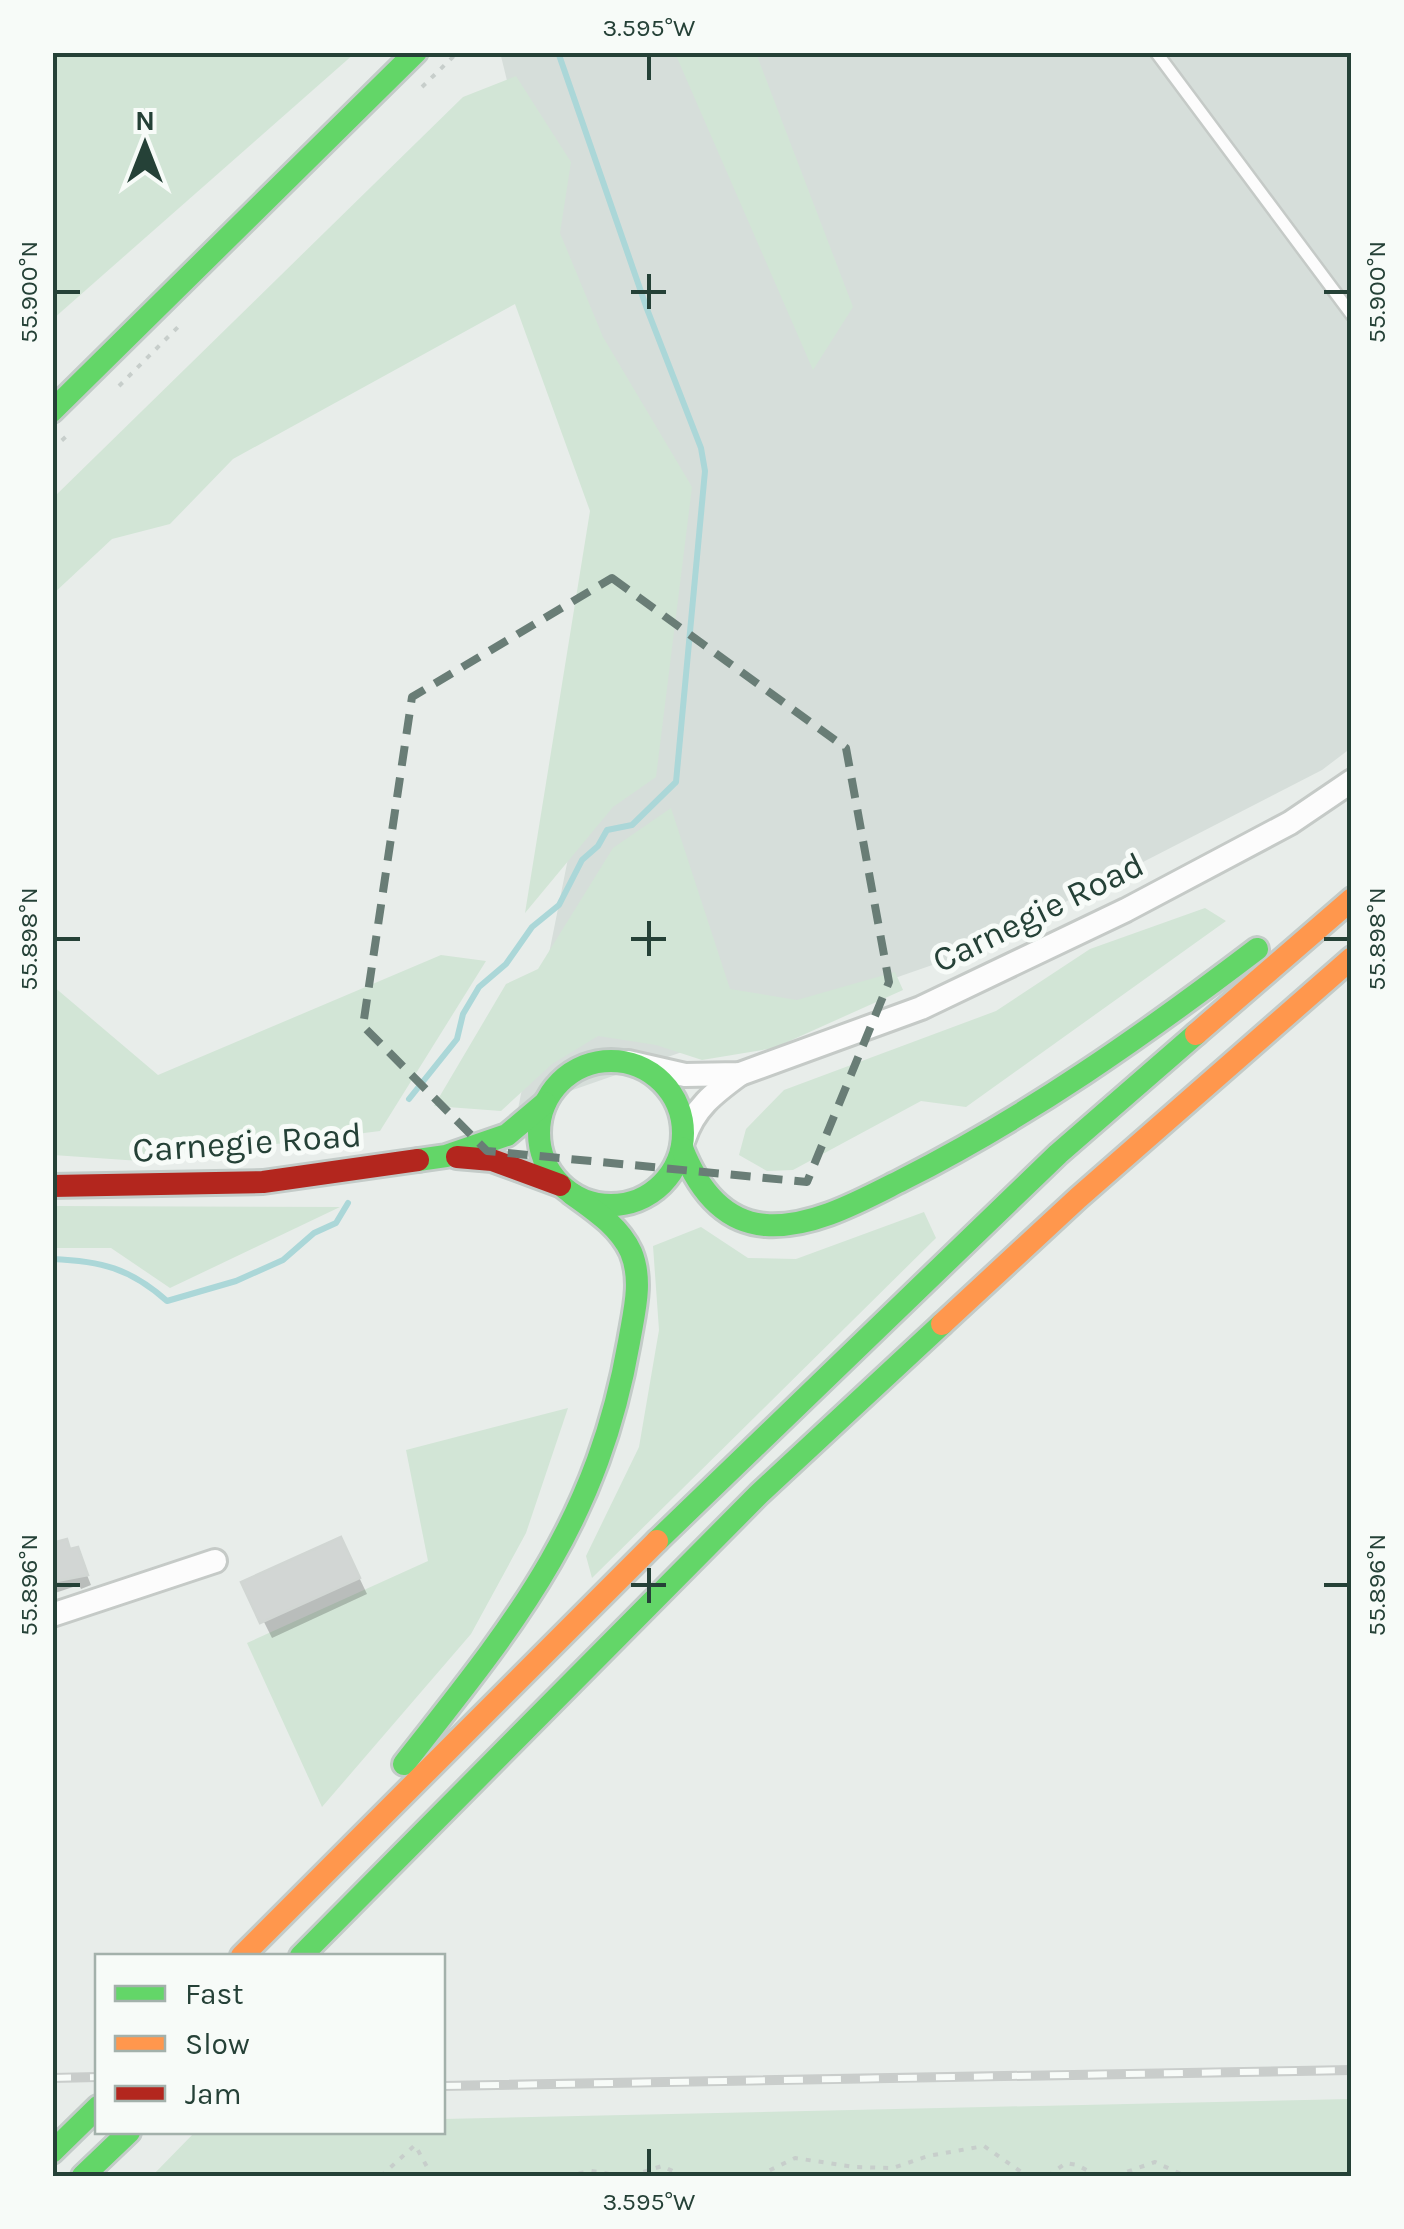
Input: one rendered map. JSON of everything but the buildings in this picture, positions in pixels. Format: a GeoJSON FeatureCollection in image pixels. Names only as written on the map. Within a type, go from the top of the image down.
{"type":"FeatureCollection","features":[{"type":"Feature","properties":{"kind":"main road"},"geometry":{"type":"LineString","coordinates":[[52,411],[416,52]]}},
{"type":"Feature","properties":{"kind":"main road"},"geometry":{"type":"LineString","coordinates":[[296,1900],[505,1634],[547,1572],[598,1462],[626,1364],[637,1274],[621,1235],[566,1189],[542,1154],[539,1138],[545,1103],[559,1082],[580,1068],[603,1061],[628,1062],[647,1070],[664,1082],[676,1099],[692,1177],[707,1196],[720,1208],[752,1222],[786,1224],[845,1206],[953,1156],[1114,1057],[1352,874]]}},
{"type":"Feature","properties":{"kind":"main road"},"geometry":{"type":"LineString","coordinates":[[244,1954],[748,1450],[1044,1168],[1352,899]]}},
{"type":"Feature","properties":{"kind":"main road"},"geometry":{"type":"LineString","coordinates":[[302,1954],[758,1494],[1078,1198],[1352,958]]}},
{"type":"Feature","properties":{"kind":"main road","name":"Carnegie Road"},"geometry":{"type":"LineString","coordinates":[[52,1186],[263,1182],[446,1156],[507,1135],[545,1103]]}},
{"type":"Feature","properties":{"kind":"main road"},"geometry":{"type":"LineString","coordinates":[[566,1189],[594,1203],[617,1205],[639,1200],[666,1179],[683,1144]]}},
{"type":"Feature","properties":{"kind":"main road","name":"Carnegie Road"},"geometry":{"type":"LineString","coordinates":[[446,1156],[492,1160],[566,1189]]}},
{"type":"Feature","properties":{"kind":"main road"},"geometry":{"type":"LineString","coordinates":[[52,2152],[95,2109]]}},
{"type":"Feature","properties":{"kind":"main road"},"geometry":{"type":"LineString","coordinates":[[83,2176],[127,2134]]}},
{"type":"Feature","properties":{"kind":"street","name":"Carnegie Road"},"geometry":{"type":"LineString","coordinates":[[683,1144],[704,1102],[740,1074],[922,1008],[1290,823],[1352,781]]}},
{"type":"Feature","properties":{"kind":"street","name":"Carnegie Road"},"geometry":{"type":"LineString","coordinates":[[628,1062],[685,1075],[740,1074]]}},
{"type":"Feature","properties":{"kind":"street"},"geometry":{"type":"LineString","coordinates":[[52,1615],[215,1561]]}},
{"type":"Feature","properties":{"kind":"lane"},"geometry":{"type":"LineString","coordinates":[[1156,52],[1352,315]]}},
{"type":"Feature","properties":{"kind":"path"},"geometry":{"type":"LineString","coordinates":[[381,2176],[415,2145],[432,2176]]}},
{"type":"Feature","properties":{"kind":"path"},"geometry":{"type":"LineString","coordinates":[[758,2176],[795,2158],[892,2168],[928,2156],[984,2146],[1027,2176]]}},
{"type":"Feature","properties":{"kind":"path"},"geometry":{"type":"LineString","coordinates":[[1114,2176],[1155,2162],[1185,2176]]}},
{"type":"Feature","properties":{"kind":"path"},"geometry":{"type":"LineString","coordinates":[[1048,2176],[1066,2164],[1098,2176]]}},
{"type":"Feature","properties":{"kind":"path"},"geometry":{"type":"LineString","coordinates":[[630,2176],[662,2166],[682,2176]]}},
{"type":"Feature","properties":{"kind":"path"},"geometry":{"type":"LineString","coordinates":[[566,2176],[591,2171],[622,2176]]}},
{"type":"Feature","properties":{"kind":"highlighted area"},"geometry":{"type":"Polygon","coordinates":[[[612,578],[846,748],[889,982],[807,1182],[487,1151],[363,1026],[412,697],[612,578]]]}},
{"type":"Feature","properties":{"kind":"shaded area"},"geometry":{"type":"Polygon","coordinates":[[[500,52],[1351,53],[1351,748],[1322,770],[964,954],[518,1109],[626,568],[500,52]]]}},
{"type":"Feature","properties":{"kind":"green space"},"geometry":{"type":"Polygon","coordinates":[[[53,52],[355,52],[355,53],[53,319],[53,52]]]}},
{"type":"Feature","properties":{"kind":"green space"},"geometry":{"type":"Polygon","coordinates":[[[675,53],[756,53],[853,307],[813,370],[675,53]]]}},
{"type":"Feature","properties":{"kind":"green space"},"geometry":{"type":"Polygon","coordinates":[[[516,76],[571,162],[560,233],[603,337],[692,487],[656,777],[613,807],[525,913],[590,511],[515,304],[233,459],[170,524],[112,539],[52,595],[53,498],[463,97],[516,76]]]}},
{"type":"Feature","properties":{"kind":"green space"},"geometry":{"type":"Polygon","coordinates":[[[671,808],[730,989],[797,1000],[895,972],[903,990],[774,1048],[702,1060],[656,1045],[598,1036],[552,1064],[501,1111],[434,1106],[506,984],[538,969],[613,848],[671,808]]]}},
{"type":"Feature","properties":{"kind":"green space"},"geometry":{"type":"Polygon","coordinates":[[[1205,908],[1226,921],[966,1107],[921,1101],[793,1170],[767,1171],[739,1155],[746,1129],[784,1090],[996,1011],[1090,949],[1205,908]]]}},
{"type":"Feature","properties":{"kind":"green space"},"geometry":{"type":"Polygon","coordinates":[[[441,955],[486,961],[380,1131],[140,1161],[53,1155],[53,986],[158,1075],[441,955]]]}},
{"type":"Feature","properties":{"kind":"green space"},"geometry":{"type":"Polygon","coordinates":[[[53,1206],[340,1207],[170,1288],[111,1248],[53,1248],[53,1206]]]}},
{"type":"Feature","properties":{"kind":"green space"},"geometry":{"type":"Polygon","coordinates":[[[924,1212],[936,1238],[592,1578],[586,1556],[639,1447],[659,1330],[653,1246],[701,1227],[748,1258],[796,1259],[924,1212]]]}},
{"type":"Feature","properties":{"kind":"green space"},"geometry":{"type":"Polygon","coordinates":[[[568,1408],[526,1533],[471,1634],[322,1807],[247,1643],[428,1561],[406,1450],[568,1408]]]}},
{"type":"Feature","properties":{"kind":"green space"},"geometry":{"type":"Polygon","coordinates":[[[1351,2099],[1351,2176],[152,2176],[193,2134],[445,2134],[445,2119],[1351,2099]]]}},
{"type":"Feature","properties":{"kind":"waterway"},"geometry":{"type":"LineString","coordinates":[[409,1099],[457,1039],[463,1014],[479,987],[506,964],[532,927],[559,905],[582,860],[598,846],[607,830],[632,825],[676,782],[705,471],[701,448],[647,309],[558,52]]}},
{"type":"Feature","properties":{"kind":"waterway"},"geometry":{"type":"LineString","coordinates":[[52,1259],[114,1268],[167,1301],[236,1281],[283,1260],[314,1233],[336,1223],[348,1203]]}},
{"type":"Feature","properties":{"kind":"railway"},"geometry":{"type":"LineString","coordinates":[[445,2086],[1352,2070]]}},
{"type":"Feature","properties":{"kind":"railway"},"geometry":{"type":"LineString","coordinates":[[52,2078],[95,2077]]}},
{"type":"Feature","properties":{"kind":"traffic: fast"},"geometry":{"type":"LineString","coordinates":[[52,411],[416,52]]}},
{"type":"Feature","properties":{"kind":"traffic: fast"},"geometry":{"type":"LineString","coordinates":[[682,1148],[695,1176],[713,1200],[736,1217],[766,1225],[819,1217],[854,1204],[995,1129],[1129,1043],[1257,949]]}},
{"type":"Feature","properties":{"kind":"traffic: fast"},"geometry":{"type":"LineString","coordinates":[[657,1541],[1058,1154],[1196,1034]]}},
{"type":"Feature","properties":{"kind":"traffic: fast"},"geometry":{"type":"LineString","coordinates":[[611,1061],[639,1067],[662,1082],[677,1105],[683,1133],[677,1161],[662,1184],[639,1199],[611,1205],[583,1199],[560,1184],[545,1161],[539,1133],[545,1105],[560,1082],[583,1067],[611,1061]]}},
{"type":"Feature","properties":{"kind":"traffic: fast"},"geometry":{"type":"LineString","coordinates":[[418,1160],[446,1156],[507,1135],[545,1103]]}},
{"type":"Feature","properties":{"kind":"traffic: fast"},"geometry":{"type":"LineString","coordinates":[[404,1764],[516,1617],[546,1569],[573,1519],[615,1407],[635,1308],[635,1263],[613,1226],[572,1194]]}},
{"type":"Feature","properties":{"kind":"traffic: fast"},"geometry":{"type":"LineString","coordinates":[[303,1954],[759,1494],[942,1324]]}},
{"type":"Feature","properties":{"kind":"traffic: fast"},"geometry":{"type":"LineString","coordinates":[[52,2152],[95,2110]]}},
{"type":"Feature","properties":{"kind":"traffic: fast"},"geometry":{"type":"LineString","coordinates":[[83,2176],[127,2134]]}},
{"type":"Feature","properties":{"kind":"traffic: slow"},"geometry":{"type":"LineString","coordinates":[[1196,1034],[1352,899]]}},
{"type":"Feature","properties":{"kind":"traffic: slow"},"geometry":{"type":"LineString","coordinates":[[942,1324],[1078,1198],[1352,958]]}},
{"type":"Feature","properties":{"kind":"traffic: slow"},"geometry":{"type":"LineString","coordinates":[[244,1954],[657,1541]]}},
{"type":"Feature","properties":{"kind":"traffic: jam"},"geometry":{"type":"LineString","coordinates":[[457,1157],[492,1160],[560,1185]]}},
{"type":"Feature","properties":{"kind":"traffic: jam"},"geometry":{"type":"LineString","coordinates":[[52,1186],[263,1182],[418,1160]]}}]}
